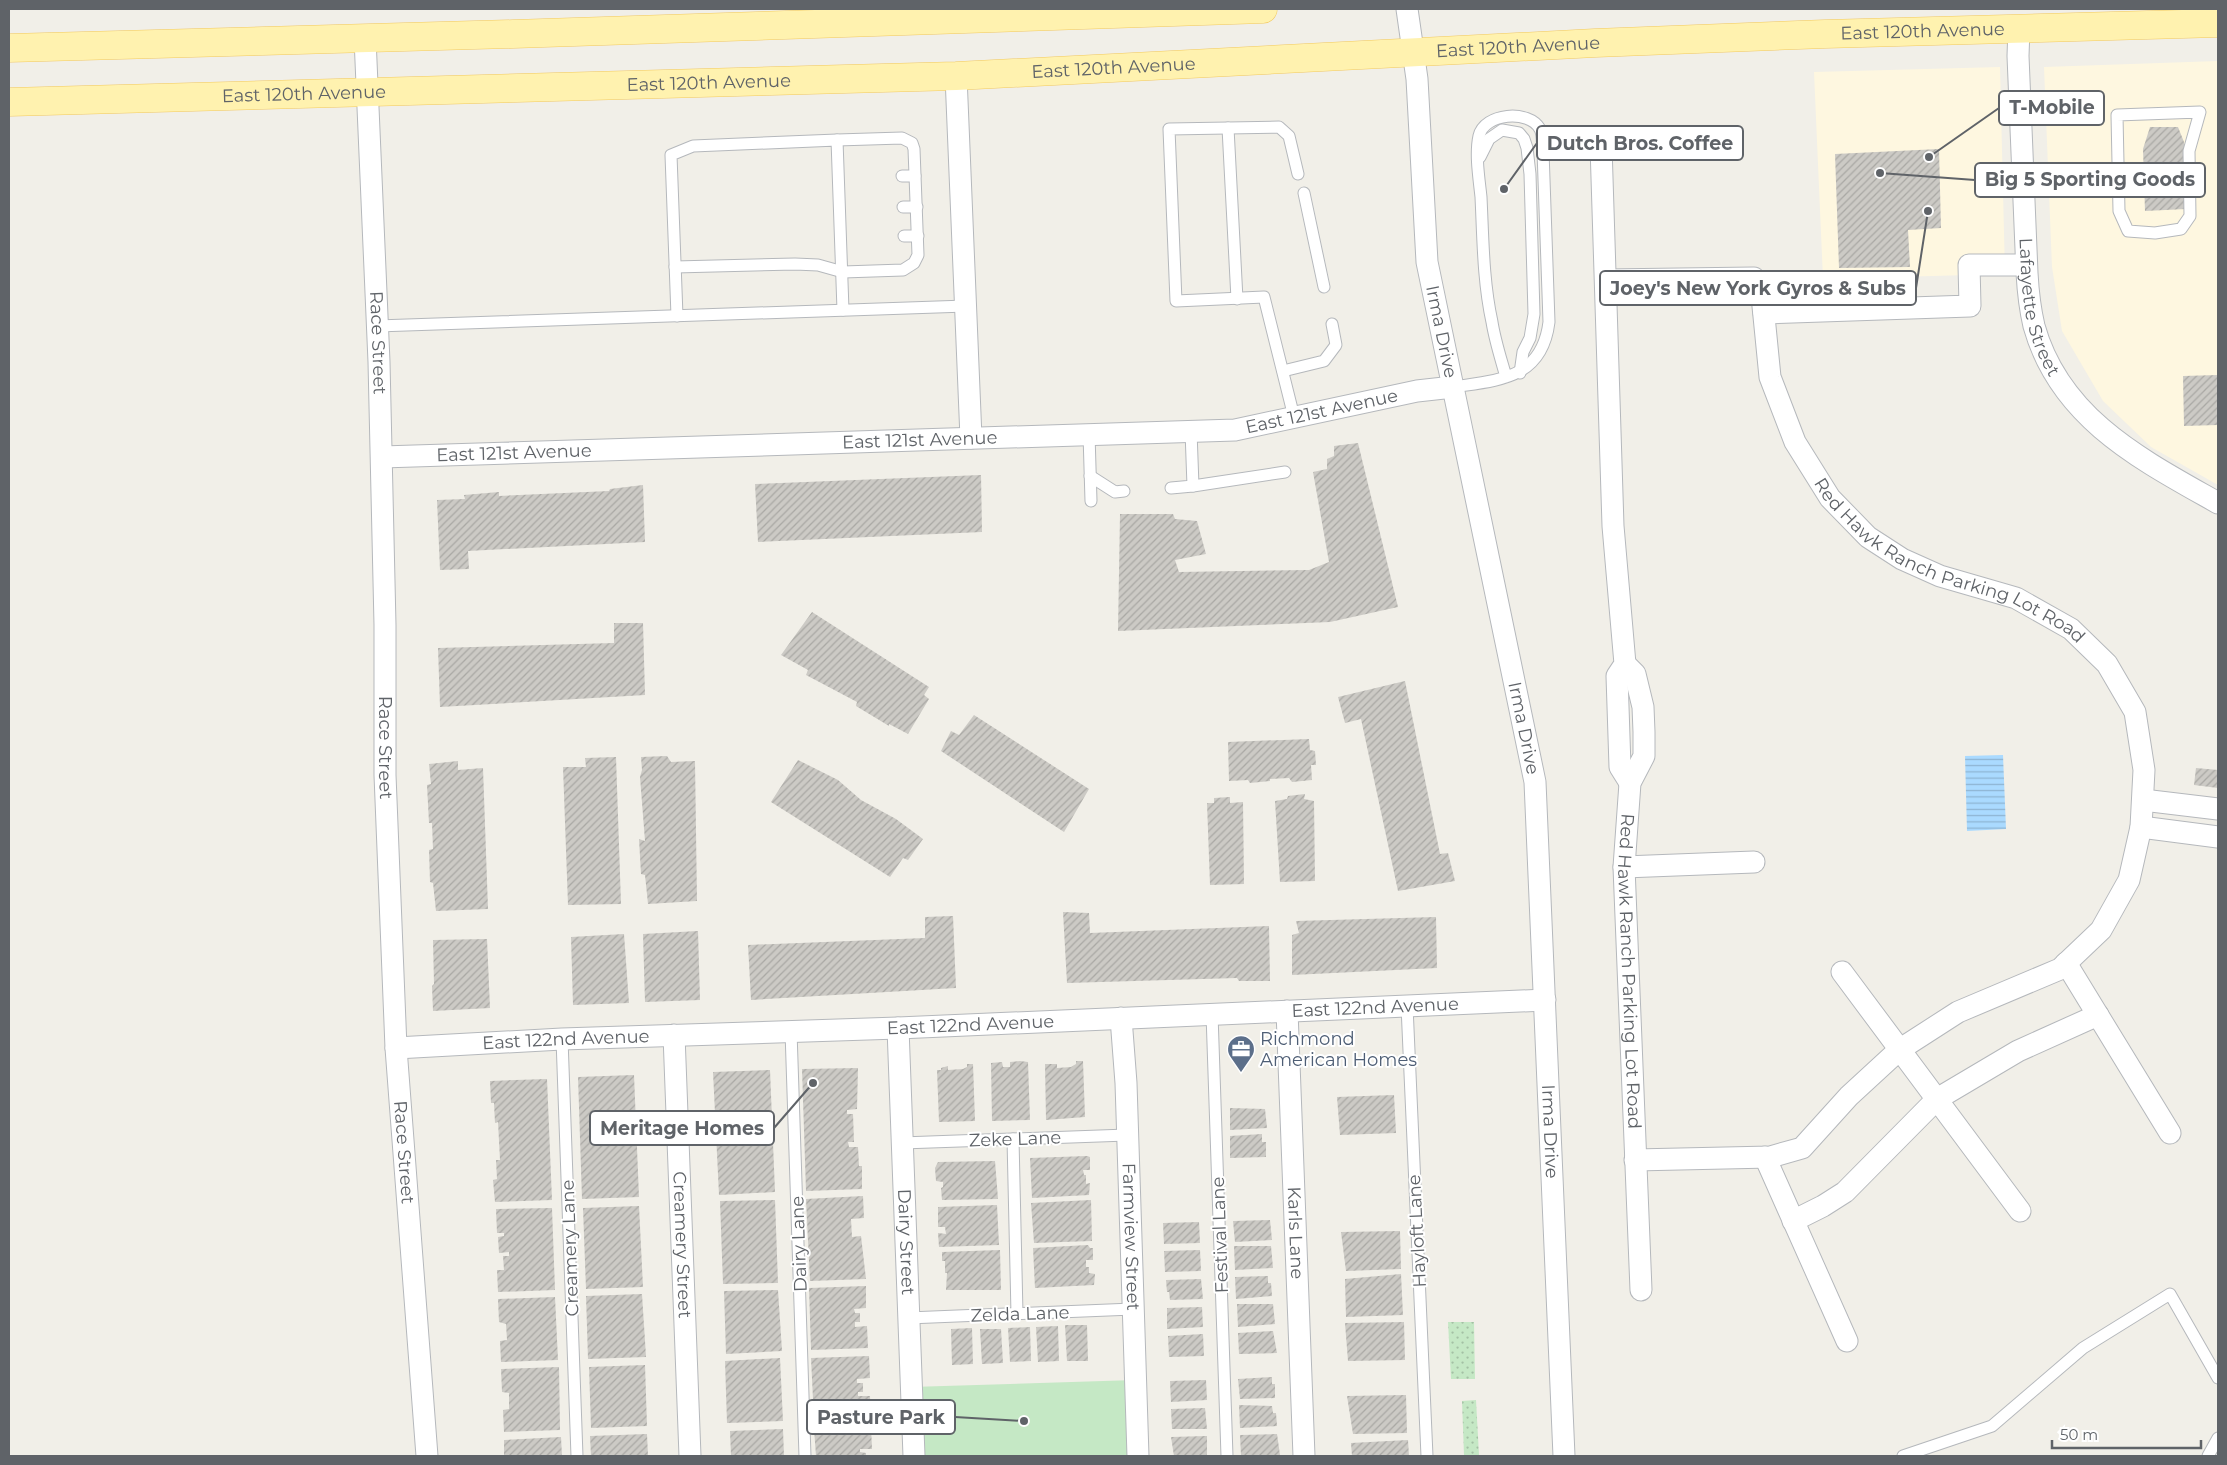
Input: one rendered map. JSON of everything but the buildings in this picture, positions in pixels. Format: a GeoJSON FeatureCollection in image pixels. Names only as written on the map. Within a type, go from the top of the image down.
{"type":"FeatureCollection","features":[{"type":"Feature","properties":{"kind":"main road"},"geometry":{"type":"LineString","coordinates":[[9,48],[1263,9]]}},
{"type":"Feature","properties":{"kind":"main road","name":"East 120th Avenue"},"geometry":{"type":"LineString","coordinates":[[9,102],[956,76],[1777,36],[2218,22]]}},
{"type":"Feature","properties":{"kind":"street","name":"Irma Drive"},"geometry":{"type":"LineString","coordinates":[[1407,9],[1415,54],[1427,262],[1535,782],[1564,1456]]}},
{"type":"Feature","properties":{"kind":"street","name":"Lafayette Street"},"geometry":{"type":"LineString","coordinates":[[2019,28],[2018,56],[2026,265],[2030,306],[2041,346],[2057,377],[2082,411],[2098,427],[2137,457],[2218,503]]}},
{"type":"Feature","properties":{"kind":"street","name":"Race Street"},"geometry":{"type":"LineString","coordinates":[[365,38],[378,326],[382,457],[385,775],[396,1048],[427,1456]]}},
{"type":"Feature","properties":{"kind":"street"},"geometry":{"type":"LineString","coordinates":[[956,76],[971,438]]}},
{"type":"Feature","properties":{"kind":"street","name":"Red Hawk Ranch Parking Lot Road"},"geometry":{"type":"LineString","coordinates":[[1601,146],[1613,526],[1624,664],[1634,674],[1643,707],[1644,756],[1630,783],[1624,867],[1641,1290]]}},
{"type":"Feature","properties":{"kind":"street"},"geometry":{"type":"LineString","coordinates":[[1764,313],[1970,306],[1969,265],[2026,265]]}},
{"type":"Feature","properties":{"kind":"street","name":"Red Hawk Ranch Parking Lot Road"},"geometry":{"type":"LineString","coordinates":[[1606,280],[1754,278],[1761,286],[1770,377],[1795,442],[1830,498],[1868,536],[1902,559],[1940,576],[2016,598],[2071,629],[2107,664],[2134,712],[2144,770],[2141,828],[2129,880],[2101,930],[2060,969],[1958,1012],[1899,1050],[1849,1096],[1802,1148],[1765,1157],[1636,1160]]}},
{"type":"Feature","properties":{"kind":"street","name":"East 121st Avenue"},"geometry":{"type":"LineString","coordinates":[[382,457],[1235,430],[1417,390],[1452,387]]}},
{"type":"Feature","properties":{"kind":"street"},"geometry":{"type":"LineString","coordinates":[[2143,800],[2218,809]]}},
{"type":"Feature","properties":{"kind":"street"},"geometry":{"type":"LineString","coordinates":[[2141,828],[2218,836]]}},
{"type":"Feature","properties":{"kind":"street"},"geometry":{"type":"LineString","coordinates":[[1624,867],[1754,862]]}},
{"type":"Feature","properties":{"kind":"street"},"geometry":{"type":"LineString","coordinates":[[2066,963],[2170,1133]]}},
{"type":"Feature","properties":{"kind":"street"},"geometry":{"type":"LineString","coordinates":[[1842,972],[2020,1211]]}},
{"type":"Feature","properties":{"kind":"street","name":"East 122nd Avenue"},"geometry":{"type":"LineString","coordinates":[[396,1048],[674,1034],[898,1028],[1544,1000]]}},
{"type":"Feature","properties":{"kind":"street","name":"Karls Lane"},"geometry":{"type":"LineString","coordinates":[[1287,1011],[1304,1456]]}},
{"type":"Feature","properties":{"kind":"street"},"geometry":{"type":"LineString","coordinates":[[1793,1220],[1823,1206],[1845,1192],[1936,1099],[2018,1051],[2098,1015]]}},
{"type":"Feature","properties":{"kind":"street","name":"Farmview Street"},"geometry":{"type":"LineString","coordinates":[[1121,1018],[1138,1456]]}},
{"type":"Feature","properties":{"kind":"street","name":"Dairy Street"},"geometry":{"type":"LineString","coordinates":[[898,1028],[914,1456]]}},
{"type":"Feature","properties":{"kind":"street","name":"Creamery Street"},"geometry":{"type":"LineString","coordinates":[[674,1034],[690,1456]]}},
{"type":"Feature","properties":{"kind":"street"},"geometry":{"type":"LineString","coordinates":[[1765,1157],[1847,1341]]}},
{"type":"Feature","properties":{"kind":"lane"},"geometry":{"type":"LineString","coordinates":[[2200,112],[2189,151],[2190,216],[2181,229],[2155,233],[2128,231],[2119,212],[2117,115],[2200,112]]}},
{"type":"Feature","properties":{"kind":"lane"},"geometry":{"type":"LineString","coordinates":[[1452,387],[1506,378],[1520,373],[1540,352],[1547,338],[1549,322],[1543,151],[1540,129],[1531,120],[1519,117],[1501,117],[1485,125],[1479,134],[1484,252],[1491,320],[1506,378]]}},
{"type":"Feature","properties":{"kind":"lane"},"geometry":{"type":"LineString","coordinates":[[1294,417],[1264,297],[1176,301],[1169,129],[1279,127],[1289,136],[1298,174]]}},
{"type":"Feature","properties":{"kind":"lane"},"geometry":{"type":"LineString","coordinates":[[1228,128],[1238,298]]}},
{"type":"Feature","properties":{"kind":"lane"},"geometry":{"type":"LineString","coordinates":[[1479,159],[1489,140],[1502,130],[1519,133],[1524,139],[1530,174],[1534,314],[1530,338],[1523,352],[1520,373]]}},
{"type":"Feature","properties":{"kind":"lane"},"geometry":{"type":"LineString","coordinates":[[837,140],[846,238],[843,272],[843,310]]}},
{"type":"Feature","properties":{"kind":"lane"},"geometry":{"type":"LineString","coordinates":[[675,267],[796,264],[818,265],[843,272],[903,270],[909,267],[918,255],[914,149],[908,140],[837,140],[693,146],[671,155],[675,267],[677,316]]}},
{"type":"Feature","properties":{"kind":"lane"},"geometry":{"type":"LineString","coordinates":[[902,176],[915,176]]}},
{"type":"Feature","properties":{"kind":"lane"},"geometry":{"type":"LineString","coordinates":[[1304,193],[1324,287]]}},
{"type":"Feature","properties":{"kind":"lane"},"geometry":{"type":"LineString","coordinates":[[903,207],[916,207]]}},
{"type":"Feature","properties":{"kind":"lane"},"geometry":{"type":"LineString","coordinates":[[904,236],[918,236]]}},
{"type":"Feature","properties":{"kind":"lane"},"geometry":{"type":"LineString","coordinates":[[378,326],[966,306]]}},
{"type":"Feature","properties":{"kind":"lane"},"geometry":{"type":"LineString","coordinates":[[1283,371],[1324,361],[1336,345],[1332,324]]}},
{"type":"Feature","properties":{"kind":"lane"},"geometry":{"type":"LineString","coordinates":[[1191,431],[1193,486]]}},
{"type":"Feature","properties":{"kind":"lane"},"geometry":{"type":"LineString","coordinates":[[1088,434],[1091,502]]}},
{"type":"Feature","properties":{"kind":"lane"},"geometry":{"type":"LineString","coordinates":[[1172,488],[1285,472]]}},
{"type":"Feature","properties":{"kind":"lane"},"geometry":{"type":"LineString","coordinates":[[1090,476],[1115,492],[1124,491]]}},
{"type":"Feature","properties":{"kind":"lane","name":"Hayloft Lane"},"geometry":{"type":"LineString","coordinates":[[1407,1006],[1427,1456]]}},
{"type":"Feature","properties":{"kind":"lane","name":"Festival Lane"},"geometry":{"type":"LineString","coordinates":[[1212,1014],[1227,1456]]}},
{"type":"Feature","properties":{"kind":"lane","name":"Dairy Lane"},"geometry":{"type":"LineString","coordinates":[[791,1032],[805,1456]]}},
{"type":"Feature","properties":{"kind":"lane","name":"Creamery Lane"},"geometry":{"type":"LineString","coordinates":[[562,1039],[577,1456]]}},
{"type":"Feature","properties":{"kind":"lane","name":"Zeke Lane"},"geometry":{"type":"LineString","coordinates":[[902,1143],[1127,1134]]}},
{"type":"Feature","properties":{"kind":"lane"},"geometry":{"type":"LineString","coordinates":[[1013,1138],[1017,1314]]}},
{"type":"Feature","properties":{"kind":"lane"},"geometry":{"type":"LineString","coordinates":[[1904,1456],[1992,1426],[2083,1348],[2170,1294],[2218,1378]]}},
{"type":"Feature","properties":{"kind":"lane","name":"Zelda Lane"},"geometry":{"type":"LineString","coordinates":[[908,1318],[1133,1309]]}},
{"type":"Feature","properties":{"kind":"lane"},"geometry":{"type":"LineString","coordinates":[[2208,1456],[2218,1438]]}},
{"type":"Feature","properties":{"kind":"shaded area"},"geometry":{"type":"Polygon","coordinates":[[[2218,61],[2218,485],[2151,447],[2103,401],[2062,331],[2052,267],[2044,67],[2218,61]]]}},
{"type":"Feature","properties":{"kind":"shaded area"},"geometry":{"type":"Polygon","coordinates":[[[2000,67],[2005,274],[1823,279],[1814,72],[2000,67]]]}},
{"type":"Feature","properties":{"kind":"green space"},"geometry":{"type":"Polygon","coordinates":[[[1448,1322],[1474,1322],[1475,1379],[1451,1379],[1448,1322]]]}},
{"type":"Feature","properties":{"kind":"green space"},"geometry":{"type":"Polygon","coordinates":[[[1135,1380],[1138,1456],[914,1456],[911,1387],[1135,1380]]]}},
{"type":"Feature","properties":{"kind":"green space"},"geometry":{"type":"Polygon","coordinates":[[[1476,1400],[1479,1455],[1464,1455],[1462,1401],[1476,1400]]]}},
{"type":"Feature","properties":{"kind":"water"},"geometry":{"type":"Polygon","coordinates":[[[2003,755],[2006,829],[1967,831],[1965,756],[2003,755]]]}},
{"type":"Feature","properties":{"kind":"place","name":"T-Mobile"},"geometry":{"type":"Point","coordinates":[1929,157]}},
{"type":"Feature","properties":{"kind":"place","name":"Big 5 Sporting Goods"},"geometry":{"type":"Point","coordinates":[1880,173]}},
{"type":"Feature","properties":{"kind":"place","name":"Dutch Bros. Coffee"},"geometry":{"type":"Point","coordinates":[1504,189]}},
{"type":"Feature","properties":{"kind":"place","name":"Joey's New York Gyros & Subs"},"geometry":{"type":"Point","coordinates":[1928,211]}},
{"type":"Feature","properties":{"kind":"place","name":"Richmond American Homes"},"geometry":{"type":"Point","coordinates":[1241,1073]}},
{"type":"Feature","properties":{"kind":"place","name":"Meritage Homes"},"geometry":{"type":"Point","coordinates":[813,1083]}},
{"type":"Feature","properties":{"kind":"place","name":"Pasture Park"},"geometry":{"type":"Point","coordinates":[1024,1421]}}]}
